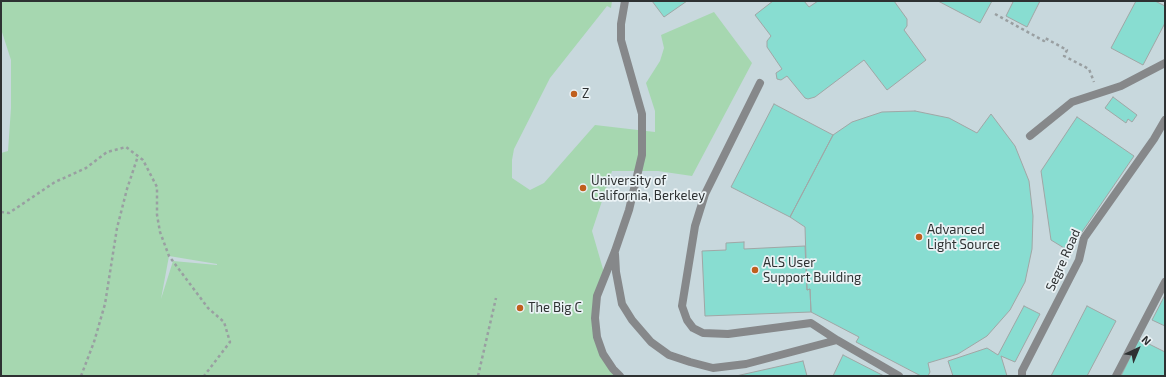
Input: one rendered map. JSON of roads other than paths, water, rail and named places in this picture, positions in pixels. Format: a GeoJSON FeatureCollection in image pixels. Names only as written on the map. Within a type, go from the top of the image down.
{"type":"FeatureCollection","features":[{"type":"Feature","properties":{"kind":"lane"},"geometry":{"type":"LineString","coordinates":[[620,376],[613,369],[603,354],[597,337],[594,318],[597,296],[629,210],[642,155],[642,114],[621,40],[621,24],[625,1]]}},
{"type":"Feature","properties":{"kind":"lane"},"geometry":{"type":"LineString","coordinates":[[1030,136],[1072,102],[1121,86],[1165,63]]}},
{"type":"Feature","properties":{"kind":"lane"},"geometry":{"type":"LineString","coordinates":[[760,83],[705,194],[695,226],[682,306],[687,320],[693,328],[703,333],[728,334],[811,323],[899,376]]}},
{"type":"Feature","properties":{"kind":"lane","name":"Segre Road"},"geometry":{"type":"LineString","coordinates":[[1022,376],[1022,371],[1079,260],[1084,238],[1154,139],[1165,120]]}},
{"type":"Feature","properties":{"kind":"lane"},"geometry":{"type":"LineString","coordinates":[[615,251],[616,272],[622,304],[632,320],[651,342],[669,355],[712,368],[746,364],[837,340]]}},
{"type":"Feature","properties":{"kind":"lane"},"geometry":{"type":"LineString","coordinates":[[1116,376],[1165,282]]}},
{"type":"Feature","properties":{"kind":"place","name":"Z"},"geometry":{"type":"Point","coordinates":[574,94]}},
{"type":"Feature","properties":{"kind":"place","name":"University of California, Berkeley"},"geometry":{"type":"Point","coordinates":[583,188]}},
{"type":"Feature","properties":{"kind":"place","name":"Advanced Light Source"},"geometry":{"type":"Point","coordinates":[919,237]}},
{"type":"Feature","properties":{"kind":"place","name":"ALS User Support Building"},"geometry":{"type":"Point","coordinates":[755,270]}},
{"type":"Feature","properties":{"kind":"place","name":"The Big C"},"geometry":{"type":"Point","coordinates":[520,308]}}]}
